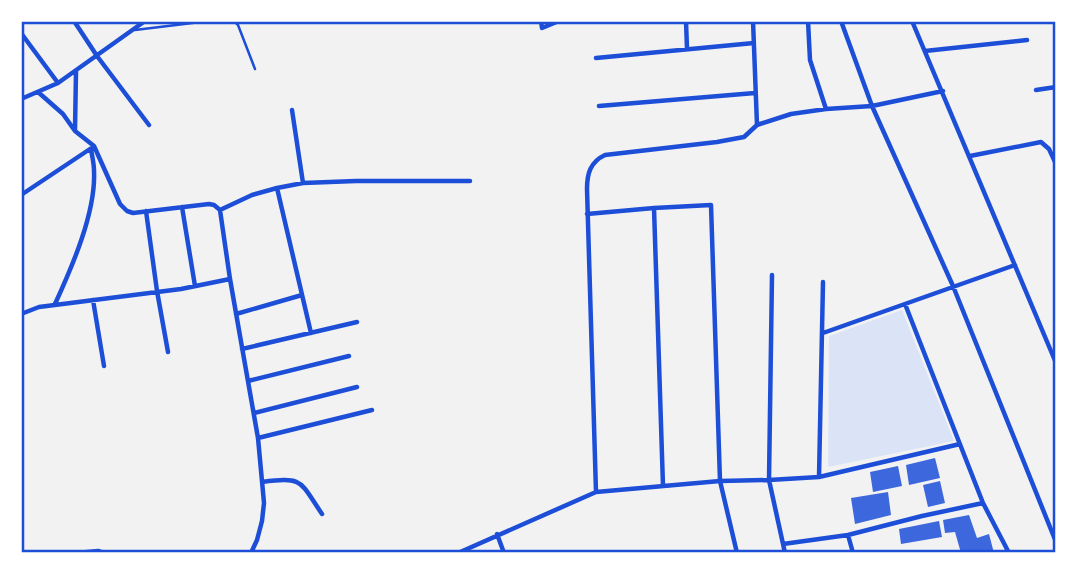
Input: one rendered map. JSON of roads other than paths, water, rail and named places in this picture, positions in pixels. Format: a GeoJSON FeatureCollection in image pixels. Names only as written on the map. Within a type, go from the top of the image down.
{"type":"FeatureCollection","features":[{"type":"Feature","properties":{"kind":"street"},"geometry":{"type":"LineString","coordinates":[[74,21],[149,125]]}},
{"type":"Feature","properties":{"kind":"street"},"geometry":{"type":"LineString","coordinates":[[21,99],[58,83],[145,21]]}},
{"type":"Feature","properties":{"kind":"street"},"geometry":{"type":"LineString","coordinates":[[541,21],[542,28],[559,21]]}},
{"type":"Feature","properties":{"kind":"street"},"geometry":{"type":"LineString","coordinates":[[686,21],[687,49]]}},
{"type":"Feature","properties":{"kind":"street"},"geometry":{"type":"LineString","coordinates":[[753,21],[757,125]]}},
{"type":"Feature","properties":{"kind":"street"},"geometry":{"type":"LineString","coordinates":[[808,21],[810,60],[826,109]]}},
{"type":"Feature","properties":{"kind":"street"},"geometry":{"type":"LineString","coordinates":[[841,21],[872,106],[953,286],[1056,542]]}},
{"type":"Feature","properties":{"kind":"street"},"geometry":{"type":"LineString","coordinates":[[912,21],[1056,363]]}},
{"type":"Feature","properties":{"kind":"street"},"geometry":{"type":"LineString","coordinates":[[21,33],[58,83]]}},
{"type":"Feature","properties":{"kind":"street"},"geometry":{"type":"LineString","coordinates":[[925,51],[1027,40]]}},
{"type":"Feature","properties":{"kind":"street"},"geometry":{"type":"LineString","coordinates":[[596,58],[754,43]]}},
{"type":"Feature","properties":{"kind":"street"},"geometry":{"type":"LineString","coordinates":[[75,131],[76,71]]}},
{"type":"Feature","properties":{"kind":"street"},"geometry":{"type":"LineString","coordinates":[[1036,90],[1056,87]]}},
{"type":"Feature","properties":{"kind":"street"},"geometry":{"type":"LineString","coordinates":[[596,492],[587,178],[598,158],[744,137],[757,125],[791,114],[872,106],[943,91]]}},
{"type":"Feature","properties":{"kind":"street"},"geometry":{"type":"LineString","coordinates":[[38,92],[92,148],[120,204],[128,211],[133,213],[209,204],[220,210],[258,438],[264,503],[262,521],[251,553]]}},
{"type":"Feature","properties":{"kind":"street"},"geometry":{"type":"LineString","coordinates":[[599,106],[755,93]]}},
{"type":"Feature","properties":{"kind":"street"},"geometry":{"type":"LineString","coordinates":[[292,110],[303,183]]}},
{"type":"Feature","properties":{"kind":"street"},"geometry":{"type":"LineString","coordinates":[[970,156],[1041,142],[1049,149],[1055,162]]}},
{"type":"Feature","properties":{"kind":"street"},"geometry":{"type":"LineString","coordinates":[[21,195],[92,148]]}},
{"type":"Feature","properties":{"kind":"street"},"geometry":{"type":"LineString","coordinates":[[55,305],[73,264],[93,192],[92,148]]}},
{"type":"Feature","properties":{"kind":"street"},"geometry":{"type":"LineString","coordinates":[[220,210],[252,195],[303,183],[470,181]]}},
{"type":"Feature","properties":{"kind":"street"},"geometry":{"type":"LineString","coordinates":[[277,188],[311,333]]}},
{"type":"Feature","properties":{"kind":"street"},"geometry":{"type":"LineString","coordinates":[[587,214],[711,205],[720,481],[737,553]]}},
{"type":"Feature","properties":{"kind":"street"},"geometry":{"type":"LineString","coordinates":[[182,207],[195,285]]}},
{"type":"Feature","properties":{"kind":"street"},"geometry":{"type":"LineString","coordinates":[[654,208],[663,486]]}},
{"type":"Feature","properties":{"kind":"street"},"geometry":{"type":"LineString","coordinates":[[146,211],[168,352]]}},
{"type":"Feature","properties":{"kind":"street"},"geometry":{"type":"LineString","coordinates":[[823,333],[1015,265]]}},
{"type":"Feature","properties":{"kind":"street"},"geometry":{"type":"LineString","coordinates":[[772,275],[769,480],[785,553]]}},
{"type":"Feature","properties":{"kind":"street"},"geometry":{"type":"LineString","coordinates":[[21,314],[40,307],[157,292],[230,279]]}},
{"type":"Feature","properties":{"kind":"street"},"geometry":{"type":"LineString","coordinates":[[819,477],[823,282]]}},
{"type":"Feature","properties":{"kind":"street"},"geometry":{"type":"LineString","coordinates":[[236,314],[302,295]]}},
{"type":"Feature","properties":{"kind":"street"},"geometry":{"type":"LineString","coordinates":[[93,300],[104,366]]}},
{"type":"Feature","properties":{"kind":"street"},"geometry":{"type":"LineString","coordinates":[[905,304],[983,503],[1009,553]]}},
{"type":"Feature","properties":{"kind":"street"},"geometry":{"type":"LineString","coordinates":[[242,349],[358,322]]}},
{"type":"Feature","properties":{"kind":"street"},"geometry":{"type":"LineString","coordinates":[[248,381],[349,356]]}},
{"type":"Feature","properties":{"kind":"street"},"geometry":{"type":"LineString","coordinates":[[254,413],[357,387]]}},
{"type":"Feature","properties":{"kind":"street"},"geometry":{"type":"LineString","coordinates":[[258,438],[372,410]]}},
{"type":"Feature","properties":{"kind":"street"},"geometry":{"type":"LineString","coordinates":[[458,553],[596,492],[720,481],[819,477],[960,444]]}},
{"type":"Feature","properties":{"kind":"street"},"geometry":{"type":"LineString","coordinates":[[262,482],[287,479],[298,482],[322,514]]}},
{"type":"Feature","properties":{"kind":"street"},"geometry":{"type":"LineString","coordinates":[[783,544],[848,535],[983,503]]}},
{"type":"Feature","properties":{"kind":"street"},"geometry":{"type":"LineString","coordinates":[[497,534],[504,553]]}},
{"type":"Feature","properties":{"kind":"street"},"geometry":{"type":"LineString","coordinates":[[848,535],[853,553]]}},
{"type":"Feature","properties":{"kind":"street"},"geometry":{"type":"LineString","coordinates":[[77,553],[104,553]]}},
{"type":"Feature","properties":{"kind":"lane"},"geometry":{"type":"LineString","coordinates":[[132,31],[209,21]]}},
{"type":"Feature","properties":{"kind":"lane"},"geometry":{"type":"LineString","coordinates":[[234,21],[255,69]]}}]}
